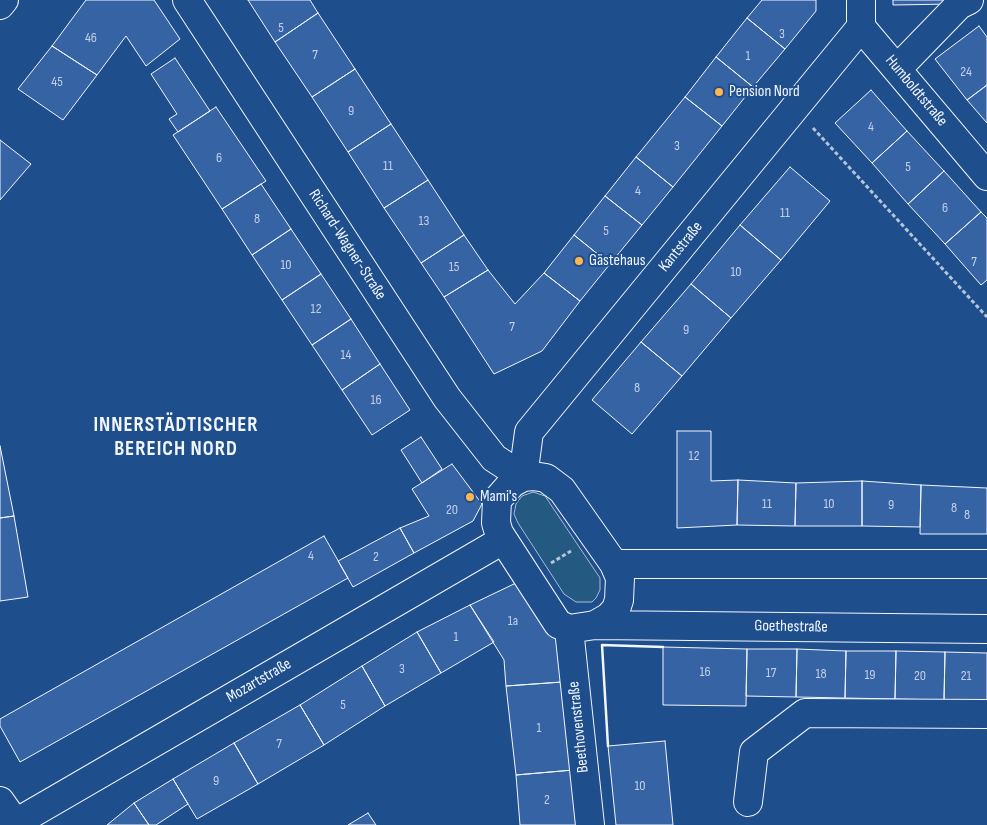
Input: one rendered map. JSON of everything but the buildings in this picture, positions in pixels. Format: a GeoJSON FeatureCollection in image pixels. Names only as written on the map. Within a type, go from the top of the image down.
{"type":"FeatureCollection","features":[{"type":"Feature","properties":{"kind":"street"},"geometry":{"type":"LineString","coordinates":[[0,5],[4,0]]}},
{"type":"Feature","properties":{"kind":"street","name":"Richard-Wagner-Straße"},"geometry":{"type":"LineString","coordinates":[[186,0],[447,398],[494,458],[523,477],[546,478],[554,482],[614,564],[620,578],[619,600],[616,609],[609,617],[582,627]]}},
{"type":"Feature","properties":{"kind":"street"},"geometry":{"type":"LineString","coordinates":[[861,0],[861,27]]}},
{"type":"Feature","properties":{"kind":"street"},"geometry":{"type":"LineString","coordinates":[[897,69],[959,5],[969,0]]}},
{"type":"Feature","properties":{"kind":"street","name":"Kantstraße"},"geometry":{"type":"LineString","coordinates":[[523,477],[529,432],[861,27]]}},
{"type":"Feature","properties":{"kind":"street","name":"Humboldtstraße"},"geometry":{"type":"LineString","coordinates":[[861,27],[897,69],[977,152],[987,176]]}},
{"type":"Feature","properties":{"kind":"street"},"geometry":{"type":"LineString","coordinates":[[523,477],[504,490],[497,500],[496,523],[503,540],[552,617],[558,624],[582,627]]}},
{"type":"Feature","properties":{"kind":"street","name":"Mozartstraße"},"geometry":{"type":"LineString","coordinates":[[11,818],[503,540]]}},
{"type":"Feature","properties":{"kind":"street"},"geometry":{"type":"LineString","coordinates":[[614,564],[987,564]]}},
{"type":"Feature","properties":{"kind":"street","name":"Goethestraße"},"geometry":{"type":"LineString","coordinates":[[582,627],[987,629]]}},
{"type":"Feature","properties":{"kind":"street","name":"Beethovenstraße"},"geometry":{"type":"LineString","coordinates":[[582,627],[590,825]]}},
{"type":"Feature","properties":{"kind":"street"},"geometry":{"type":"LineString","coordinates":[[748,802],[754,752],[805,712],[987,714]]}},
{"type":"Feature","properties":{"kind":"path"},"geometry":{"type":"LineString","coordinates":[[794,108],[987,316]]}},
{"type":"Feature","properties":{"kind":"path"},"geometry":{"type":"LineString","coordinates":[[527,577],[596,537]]}},
{"type":"Feature","properties":{"kind":"shaded area"},"geometry":{"type":"Polygon","coordinates":[[[533,492],[545,496],[600,578],[600,590],[592,602],[576,602],[564,594],[518,523],[514,514],[516,504],[522,496],[533,492]]]}},
{"type":"Feature","properties":{"kind":"wall"},"geometry":{"type":"LineString","coordinates":[[608,746],[602,645],[663,647]]}},
{"type":"Feature","properties":{"kind":"place","name":"Pension Nord"},"geometry":{"type":"Point","coordinates":[719,92]}},
{"type":"Feature","properties":{"kind":"place","name":"Gästehaus"},"geometry":{"type":"Point","coordinates":[579,261]}},
{"type":"Feature","properties":{"kind":"place","name":"Mami's"},"geometry":{"type":"Point","coordinates":[470,497]}},
{"type":"Feature","properties":{"kind":"district","name":"INNERSTÄDTISCHER BEREICH NORD"},"geometry":{"type":"Point","coordinates":[176,438]}}]}
